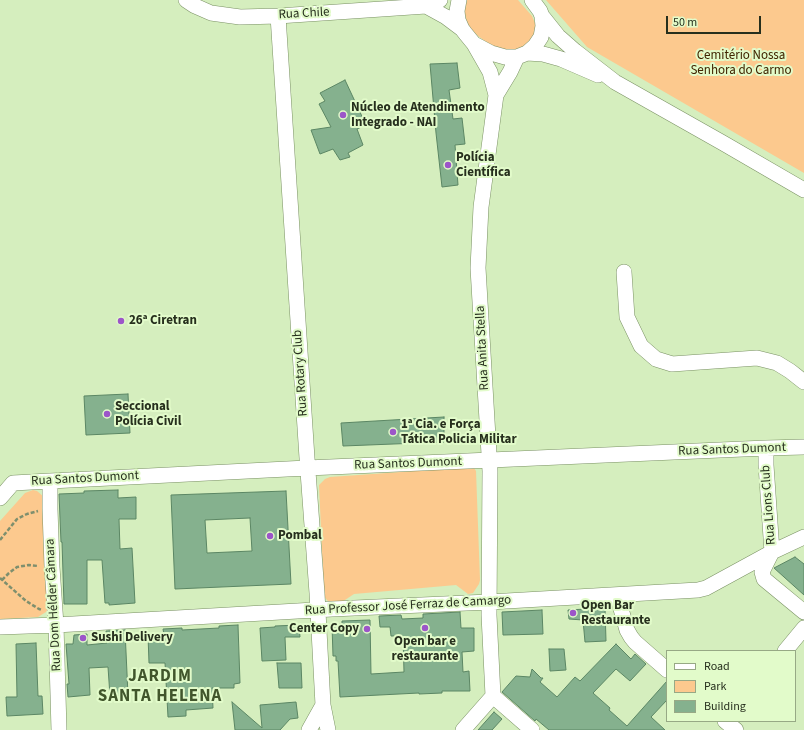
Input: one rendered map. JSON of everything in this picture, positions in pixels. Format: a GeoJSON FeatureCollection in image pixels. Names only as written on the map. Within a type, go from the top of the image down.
{"type":"FeatureCollection","features":[{"type":"Feature","properties":{"kind":"street","name":"Rua Chile"},"geometry":{"type":"LineString","coordinates":[[186,0],[211,13],[240,17],[278,16],[426,6]]}},
{"type":"Feature","properties":{"kind":"street"},"geometry":{"type":"LineString","coordinates":[[426,6],[440,0]]}},
{"type":"Feature","properties":{"kind":"street"},"geometry":{"type":"LineString","coordinates":[[459,0],[457,10],[458,20],[462,29]]}},
{"type":"Feature","properties":{"kind":"street"},"geometry":{"type":"LineString","coordinates":[[532,0],[542,16],[558,36],[615,82]]}},
{"type":"Feature","properties":{"kind":"street"},"geometry":{"type":"LineString","coordinates":[[426,6],[446,17],[462,29],[474,44],[490,72],[496,95]]}},
{"type":"Feature","properties":{"kind":"street","name":"Rua Rotary Club"},"geometry":{"type":"LineString","coordinates":[[278,16],[318,610],[323,705],[328,730]]}},
{"type":"Feature","properties":{"kind":"street"},"geometry":{"type":"LineString","coordinates":[[496,95],[522,55],[535,46],[541,37],[543,26],[542,16]]}},
{"type":"Feature","properties":{"kind":"street"},"geometry":{"type":"LineString","coordinates":[[474,44],[491,53],[505,57],[543,54],[561,59],[615,82],[804,190]]}},
{"type":"Feature","properties":{"kind":"street","name":"Rua Anita Stella"},"geometry":{"type":"LineString","coordinates":[[493,696],[489,602],[489,460],[478,268],[481,207],[496,95]]}},
{"type":"Feature","properties":{"kind":"street"},"geometry":{"type":"LineString","coordinates":[[624,272],[627,317],[641,346],[656,359],[672,364],[756,358],[777,363],[804,382]]}},
{"type":"Feature","properties":{"kind":"street","name":"Rua Santos Dumont"},"geometry":{"type":"LineString","coordinates":[[0,498],[6,484],[50,481],[308,468],[804,447]]}},
{"type":"Feature","properties":{"kind":"street","name":"Rua Lions Club"},"geometry":{"type":"LineString","coordinates":[[766,448],[772,552],[762,572],[764,579],[804,612]]}},
{"type":"Feature","properties":{"kind":"street","name":"Rua Dom Hélder Câmara"},"geometry":{"type":"LineString","coordinates":[[50,481],[59,730]]}},
{"type":"Feature","properties":{"kind":"street","name":"Rua Professor José Ferraz de Camargo"},"geometry":{"type":"LineString","coordinates":[[0,627],[55,618],[318,610],[698,590],[706,588],[772,552],[804,537]]}},
{"type":"Feature","properties":{"kind":"street"},"geometry":{"type":"LineString","coordinates":[[617,595],[627,630],[635,642],[666,669]]}},
{"type":"Feature","properties":{"kind":"street"},"geometry":{"type":"LineString","coordinates":[[786,650],[804,628]]}},
{"type":"Feature","properties":{"kind":"street"},"geometry":{"type":"LineString","coordinates":[[463,730],[493,696],[532,730]]}},
{"type":"Feature","properties":{"kind":"street"},"geometry":{"type":"LineString","coordinates":[[310,730],[323,705]]}},
{"type":"Feature","properties":{"kind":"path"},"geometry":{"type":"LineString","coordinates":[[0,540],[17,520],[27,514],[50,509]]}},
{"type":"Feature","properties":{"kind":"path"},"geometry":{"type":"LineString","coordinates":[[52,567],[29,565],[17,567],[1,579],[26,601],[55,618]]}},
{"type":"Feature","properties":{"kind":"green space"},"geometry":{"type":"Polygon","coordinates":[[[467,0],[518,0],[532,16],[535,23],[535,31],[532,39],[525,47],[511,51],[492,46],[478,36],[469,27],[465,14],[467,0]]]}},
{"type":"Feature","properties":{"kind":"green space","name":"Cemitério Nossa Senhora do Carmo"},"geometry":{"type":"Polygon","coordinates":[[[546,0],[804,0],[804,173],[587,47],[546,0]]]}},
{"type":"Feature","properties":{"kind":"green space"},"geometry":{"type":"Polygon","coordinates":[[[472,467],[476,471],[480,580],[473,593],[468,594],[456,585],[354,594],[342,602],[333,603],[326,599],[324,596],[319,485],[325,479],[330,477],[472,467]]]}},
{"type":"Feature","properties":{"kind":"green space"},"geometry":{"type":"Polygon","coordinates":[[[33,490],[37,491],[44,497],[49,607],[46,612],[38,617],[0,619],[0,521],[25,493],[33,490]]]}},
{"type":"Feature","properties":{"kind":"building"},"geometry":{"type":"Polygon","coordinates":[[[457,63],[460,88],[449,90],[453,119],[462,118],[465,144],[455,145],[458,185],[442,187],[430,64],[457,63]]]}},
{"type":"Feature","properties":{"kind":"building","name":"Núcleo de Atendimento Integrado - NAI"},"geometry":{"type":"Polygon","coordinates":[[[345,80],[366,125],[357,129],[363,145],[348,153],[350,157],[340,160],[333,149],[320,154],[311,130],[331,127],[319,104],[325,101],[320,93],[345,80]]]}},
{"type":"Feature","properties":{"kind":"building","name":"Seccional Polícia Civil"},"geometry":{"type":"Polygon","coordinates":[[[128,394],[130,433],[86,435],[84,396],[128,394]]]}},
{"type":"Feature","properties":{"kind":"building","name":"1ª Cia. e Força Tática Policia Militar"},"geometry":{"type":"Polygon","coordinates":[[[444,417],[444,442],[343,446],[341,423],[444,417]]]}},
{"type":"Feature","properties":{"kind":"building"},"geometry":{"type":"Polygon","coordinates":[[[118,490],[118,498],[136,497],[136,519],[119,519],[120,549],[132,548],[135,603],[109,605],[109,603],[105,603],[102,560],[87,560],[87,604],[64,604],[59,494],[84,493],[84,491],[118,490]]]}},
{"type":"Feature","properties":{"kind":"building","name":"Pombal"},"geometry":{"type":"Polygon","coordinates":[[[286,491],[291,584],[175,589],[171,495],[286,491]],[[250,518],[205,520],[207,553],[252,551],[250,518]]]}},
{"type":"Feature","properties":{"kind":"building"},"geometry":{"type":"Polygon","coordinates":[[[795,557],[804,564],[804,595],[774,568],[795,557]]]}},
{"type":"Feature","properties":{"kind":"building"},"geometry":{"type":"Polygon","coordinates":[[[605,608],[606,641],[585,642],[583,620],[569,619],[568,610],[605,608]]]}},
{"type":"Feature","properties":{"kind":"building"},"geometry":{"type":"Polygon","coordinates":[[[542,610],[543,634],[503,635],[502,612],[542,610]]]}},
{"type":"Feature","properties":{"kind":"building"},"geometry":{"type":"Polygon","coordinates":[[[460,612],[461,628],[474,628],[474,651],[462,652],[463,672],[469,671],[470,691],[442,691],[442,693],[340,697],[338,661],[336,661],[336,656],[333,656],[332,625],[342,624],[342,621],[370,620],[371,674],[404,672],[403,636],[391,636],[390,627],[380,627],[379,616],[401,615],[402,619],[423,618],[423,614],[460,612]]]}},
{"type":"Feature","properties":{"kind":"building"},"geometry":{"type":"Polygon","coordinates":[[[238,625],[240,683],[234,684],[234,688],[212,688],[213,708],[186,710],[186,716],[168,717],[165,663],[149,663],[148,635],[164,635],[163,629],[182,628],[182,630],[219,628],[219,626],[238,625]]]}},
{"type":"Feature","properties":{"kind":"building"},"geometry":{"type":"Polygon","coordinates":[[[299,625],[300,637],[285,637],[286,660],[262,661],[260,628],[299,625]]]}},
{"type":"Feature","properties":{"kind":"building"},"geometry":{"type":"Polygon","coordinates":[[[125,630],[128,695],[110,696],[108,667],[89,668],[90,695],[68,697],[67,684],[69,684],[66,644],[73,644],[74,635],[87,634],[87,645],[107,643],[106,631],[125,630]]]}},
{"type":"Feature","properties":{"kind":"building"},"geometry":{"type":"Polygon","coordinates":[[[36,643],[38,696],[42,696],[43,714],[7,716],[6,697],[17,697],[16,644],[36,643]]]}},
{"type":"Feature","properties":{"kind":"building"},"geometry":{"type":"Polygon","coordinates":[[[616,644],[631,659],[635,654],[646,664],[630,681],[616,669],[593,693],[627,726],[666,682],[666,701],[651,717],[665,730],[549,730],[536,719],[535,721],[502,692],[516,676],[530,677],[532,669],[541,678],[543,678],[540,682],[557,697],[575,677],[580,681],[616,644]]]}},
{"type":"Feature","properties":{"kind":"building"},"geometry":{"type":"Polygon","coordinates":[[[549,649],[564,649],[566,670],[550,671],[549,649]]]}},
{"type":"Feature","properties":{"kind":"building"},"geometry":{"type":"Polygon","coordinates":[[[277,663],[301,663],[302,688],[279,688],[277,663]]]}},
{"type":"Feature","properties":{"kind":"building"},"geometry":{"type":"Polygon","coordinates":[[[232,702],[262,728],[260,705],[296,702],[298,718],[290,719],[280,730],[235,730],[232,702]]]}},
{"type":"Feature","properties":{"kind":"building"},"geometry":{"type":"Polygon","coordinates":[[[494,712],[502,719],[492,730],[478,730],[494,712]]]}},
{"type":"Feature","properties":{"kind":"place","name":"Núcleo de Atendimento Integrado - NAI"},"geometry":{"type":"Point","coordinates":[343,115]}},
{"type":"Feature","properties":{"kind":"place","name":"Polícia Científica"},"geometry":{"type":"Point","coordinates":[448,165]}},
{"type":"Feature","properties":{"kind":"place","name":"26ª Ciretran"},"geometry":{"type":"Point","coordinates":[121,321]}},
{"type":"Feature","properties":{"kind":"place","name":"Seccional Polícia Civil"},"geometry":{"type":"Point","coordinates":[107,414]}},
{"type":"Feature","properties":{"kind":"place","name":"1ª Cia. e Força Tática Policia Militar"},"geometry":{"type":"Point","coordinates":[393,432]}},
{"type":"Feature","properties":{"kind":"place","name":"Pombal"},"geometry":{"type":"Point","coordinates":[270,536]}},
{"type":"Feature","properties":{"kind":"place","name":"Open Bar Restaurante"},"geometry":{"type":"Point","coordinates":[573,613]}},
{"type":"Feature","properties":{"kind":"place","name":"Open bar e restaurante"},"geometry":{"type":"Point","coordinates":[425,628]}},
{"type":"Feature","properties":{"kind":"place","name":"Center Copy"},"geometry":{"type":"Point","coordinates":[367,629]}},
{"type":"Feature","properties":{"kind":"place","name":"Sushi Delivery"},"geometry":{"type":"Point","coordinates":[83,638]}},
{"type":"Feature","properties":{"kind":"district","name":"JARDIM SANTA HELENA"},"geometry":{"type":"Point","coordinates":[160,687]}}]}
